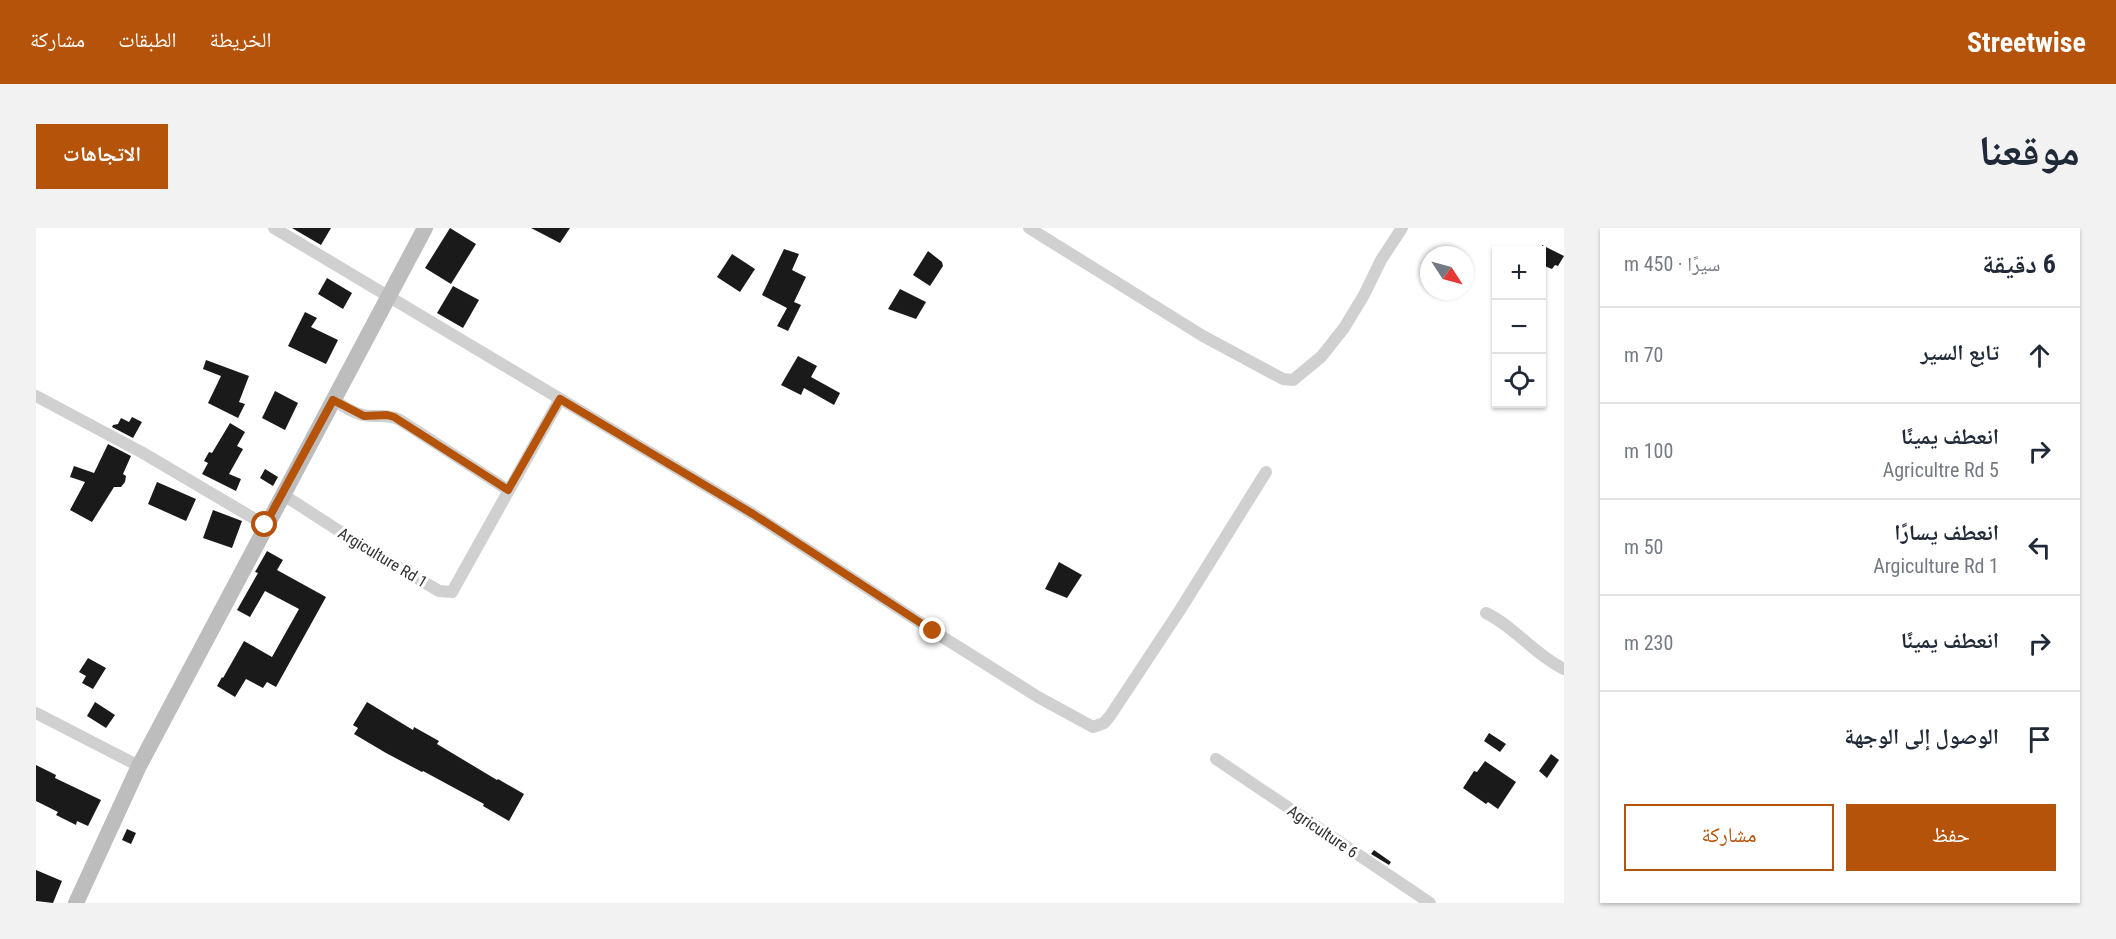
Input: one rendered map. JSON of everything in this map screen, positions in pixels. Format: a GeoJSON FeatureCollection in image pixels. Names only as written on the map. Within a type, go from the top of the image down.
{"type":"FeatureCollection","features":[{"type":"Feature","properties":{"kind":"street"},"geometry":{"type":"LineString","coordinates":[[274,228],[753,514],[990,667],[1093,727],[1104,723],[1110,716],[1180,610],[1266,472]]}},
{"type":"Feature","properties":{"kind":"street"},"geometry":{"type":"LineString","coordinates":[[76,903],[139,766],[424,228]]}},
{"type":"Feature","properties":{"kind":"street"},"geometry":{"type":"LineString","coordinates":[[1029,228],[1203,336],[1266,371],[1283,379],[1293,380],[1321,357],[1344,327],[1364,295],[1381,260],[1402,228]]}},
{"type":"Feature","properties":{"kind":"street"},"geometry":{"type":"LineString","coordinates":[[36,396],[143,453],[265,525]]}},
{"type":"Feature","properties":{"kind":"street","name":"Argiculture Rd 1"},"geometry":{"type":"LineString","coordinates":[[282,494],[364,547],[439,591],[452,592],[560,399]]}},
{"type":"Feature","properties":{"kind":"street"},"geometry":{"type":"LineString","coordinates":[[333,400],[364,416],[394,417],[508,490]]}},
{"type":"Feature","properties":{"kind":"street"},"geometry":{"type":"LineString","coordinates":[[1486,613],[1555,665],[1564,669]]}},
{"type":"Feature","properties":{"kind":"street"},"geometry":{"type":"LineString","coordinates":[[36,713],[139,766]]}},
{"type":"Feature","properties":{"kind":"street","name":"Agriculture 6"},"geometry":{"type":"LineString","coordinates":[[1216,759],[1430,903]]}},
{"type":"Feature","properties":{"kind":"building"},"geometry":{"type":"Polygon","coordinates":[[[292,228],[331,228],[321,245],[292,228]]]}},
{"type":"Feature","properties":{"kind":"building"},"geometry":{"type":"Polygon","coordinates":[[[450,228],[476,244],[451,284],[425,268],[450,228]]]}},
{"type":"Feature","properties":{"kind":"building"},"geometry":{"type":"Polygon","coordinates":[[[531,228],[570,228],[560,243],[531,228]]]}},
{"type":"Feature","properties":{"kind":"building"},"geometry":{"type":"Polygon","coordinates":[[[1546,247],[1564,256],[1558,266],[1555,265],[1552,269],[1546,267],[1546,247]]]}},
{"type":"Feature","properties":{"kind":"building"},"geometry":{"type":"Polygon","coordinates":[[[784,249],[799,254],[792,270],[806,277],[794,302],[801,305],[788,331],[777,326],[787,308],[762,295],[784,249]]]}},
{"type":"Feature","properties":{"kind":"building"},"geometry":{"type":"Polygon","coordinates":[[[928,251],[942,262],[943,266],[930,286],[913,275],[928,251]]]}},
{"type":"Feature","properties":{"kind":"building"},"geometry":{"type":"Polygon","coordinates":[[[732,254],[755,269],[740,292],[717,277],[732,254]]]}},
{"type":"Feature","properties":{"kind":"building"},"geometry":{"type":"Polygon","coordinates":[[[327,278],[352,293],[343,309],[318,294],[327,278]]]}},
{"type":"Feature","properties":{"kind":"building"},"geometry":{"type":"Polygon","coordinates":[[[453,286],[479,300],[463,328],[437,313],[453,286]]]}},
{"type":"Feature","properties":{"kind":"building"},"geometry":{"type":"Polygon","coordinates":[[[900,289],[926,302],[916,319],[888,309],[900,289]]]}},
{"type":"Feature","properties":{"kind":"building"},"geometry":{"type":"Polygon","coordinates":[[[305,312],[317,318],[311,327],[338,340],[326,364],[288,346],[305,312]]]}},
{"type":"Feature","properties":{"kind":"building"},"geometry":{"type":"Polygon","coordinates":[[[798,356],[817,366],[811,377],[840,393],[834,405],[804,388],[801,395],[781,385],[798,356]]]}},
{"type":"Feature","properties":{"kind":"building"},"geometry":{"type":"Polygon","coordinates":[[[206,360],[249,376],[239,402],[245,404],[238,418],[208,403],[221,376],[203,369],[206,360]]]}},
{"type":"Feature","properties":{"kind":"building"},"geometry":{"type":"Polygon","coordinates":[[[275,391],[298,403],[285,430],[262,418],[275,391]]]}},
{"type":"Feature","properties":{"kind":"building"},"geometry":{"type":"Polygon","coordinates":[[[132,417],[142,422],[133,438],[112,427],[118,424],[121,418],[129,422],[132,417]]]}},
{"type":"Feature","properties":{"kind":"building"},"geometry":{"type":"Polygon","coordinates":[[[230,423],[245,432],[237,446],[243,449],[229,474],[241,479],[236,491],[202,474],[208,463],[204,461],[209,452],[212,453],[230,423]]]}},
{"type":"Feature","properties":{"kind":"building"},"geometry":{"type":"Polygon","coordinates":[[[108,444],[131,456],[123,474],[126,476],[125,482],[121,487],[114,487],[92,522],[70,510],[85,482],[70,477],[74,466],[94,473],[108,444]]]}},
{"type":"Feature","properties":{"kind":"building"},"geometry":{"type":"Polygon","coordinates":[[[265,469],[278,477],[273,486],[260,478],[265,469]]]}},
{"type":"Feature","properties":{"kind":"building"},"geometry":{"type":"Polygon","coordinates":[[[157,482],[196,499],[186,521],[148,504],[157,482]]]}},
{"type":"Feature","properties":{"kind":"building"},"geometry":{"type":"Polygon","coordinates":[[[213,510],[242,521],[232,548],[203,538],[213,510]]]}},
{"type":"Feature","properties":{"kind":"building"},"geometry":{"type":"Polygon","coordinates":[[[267,551],[283,560],[277,570],[326,597],[276,687],[267,682],[263,688],[246,679],[235,697],[217,686],[244,641],[272,657],[299,609],[265,591],[250,617],[237,610],[258,573],[255,572],[267,551]]]}},
{"type":"Feature","properties":{"kind":"building"},"geometry":{"type":"Polygon","coordinates":[[[1059,562],[1082,575],[1067,598],[1045,589],[1059,562]]]}},
{"type":"Feature","properties":{"kind":"building"},"geometry":{"type":"Polygon","coordinates":[[[88,658],[106,668],[93,689],[82,683],[86,676],[79,672],[88,658]]]}},
{"type":"Feature","properties":{"kind":"building"},"geometry":{"type":"Polygon","coordinates":[[[95,702],[115,715],[106,728],[87,716],[95,702]]]}},
{"type":"Feature","properties":{"kind":"building"},"geometry":{"type":"Polygon","coordinates":[[[367,702],[413,730],[414,727],[439,741],[437,744],[524,794],[509,821],[483,806],[484,804],[354,734],[358,728],[353,725],[367,702]]]}},
{"type":"Feature","properties":{"kind":"building"},"geometry":{"type":"Polygon","coordinates":[[[1489,733],[1506,744],[1500,752],[1484,741],[1489,733]]]}},
{"type":"Feature","properties":{"kind":"building"},"geometry":{"type":"Polygon","coordinates":[[[1551,754],[1559,760],[1547,778],[1539,771],[1551,754]]]}},
{"type":"Feature","properties":{"kind":"building"},"geometry":{"type":"Polygon","coordinates":[[[1485,761],[1516,782],[1498,809],[1488,802],[1486,804],[1463,788],[1474,771],[1477,772],[1485,761]]]}},
{"type":"Feature","properties":{"kind":"building"},"geometry":{"type":"Polygon","coordinates":[[[36,765],[56,775],[55,778],[101,800],[88,826],[77,821],[76,825],[56,815],[58,812],[36,801],[36,765]]]}},
{"type":"Feature","properties":{"kind":"building"},"geometry":{"type":"Polygon","coordinates":[[[127,829],[136,833],[131,844],[122,840],[127,829]]]}},
{"type":"Feature","properties":{"kind":"building"},"geometry":{"type":"Polygon","coordinates":[[[1374,850],[1391,862],[1389,865],[1371,854],[1374,850]]]}},
{"type":"Feature","properties":{"kind":"building"},"geometry":{"type":"Polygon","coordinates":[[[36,870],[62,881],[53,903],[36,901],[36,870]]]}},
{"type":"Feature","properties":{"kind":"route"},"geometry":{"type":"LineString","coordinates":[[265,525],[333,400],[364,416],[387,415],[400,420],[508,490],[560,399],[753,514],[933,631]]}}]}
